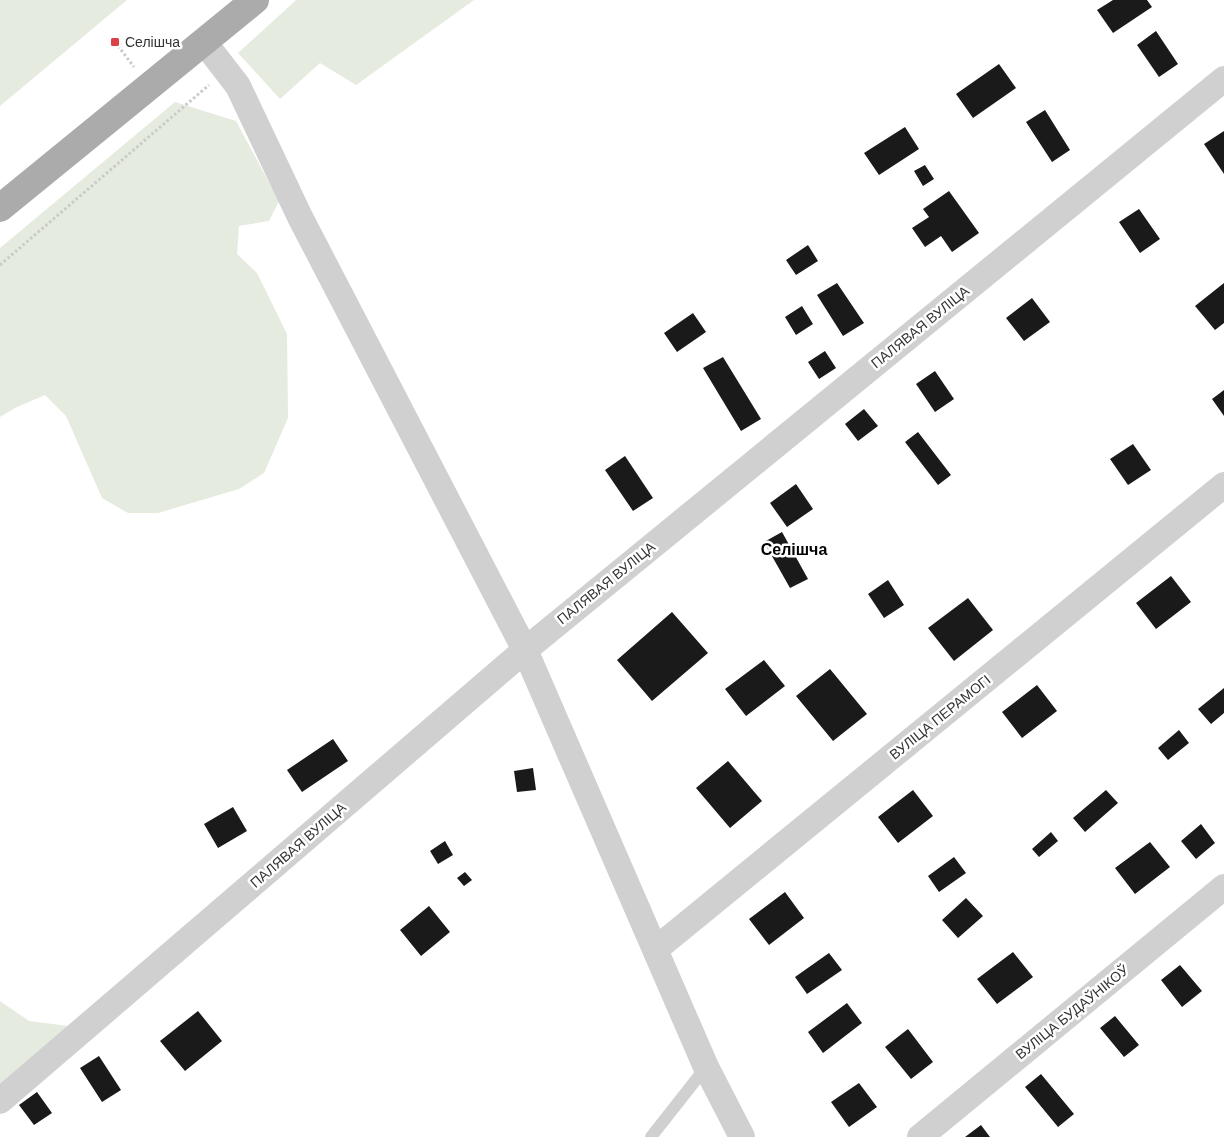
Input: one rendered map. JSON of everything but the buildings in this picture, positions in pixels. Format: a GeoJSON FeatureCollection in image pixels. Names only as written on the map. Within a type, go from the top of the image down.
{"type":"FeatureCollection","features":[{"type":"Feature","properties":{"kind":"main road"},"geometry":{"type":"LineString","coordinates":[[0,208],[255,0]]}},
{"type":"Feature","properties":{"kind":"street"},"geometry":{"type":"LineString","coordinates":[[204,42],[238,86],[300,217],[525,650],[706,1067],[742,1137]]}},
{"type":"Feature","properties":{"kind":"street","name":"ПАЛЯВАЯ ВУЛІЦА"},"geometry":{"type":"LineString","coordinates":[[0,1101],[525,650],[1224,78]]}},
{"type":"Feature","properties":{"kind":"street","name":"ВУЛІЦА ПЕРАМОГІ"},"geometry":{"type":"LineString","coordinates":[[656,949],[1224,485]]}},
{"type":"Feature","properties":{"kind":"street","name":"ВУЛІЦА БУДАЎНІКОЎ"},"geometry":{"type":"LineString","coordinates":[[920,1137],[1224,888]]}},
{"type":"Feature","properties":{"kind":"lane"},"geometry":{"type":"LineString","coordinates":[[651,1137],[706,1067]]}},
{"type":"Feature","properties":{"kind":"path"},"geometry":{"type":"LineString","coordinates":[[114,42],[150,86]]}},
{"type":"Feature","properties":{"kind":"path"},"geometry":{"type":"LineString","coordinates":[[0,265],[226,70]]}},
{"type":"Feature","properties":{"kind":"shaded area"},"geometry":{"type":"Polygon","coordinates":[[[0,0],[127,0],[0,106],[0,0]]]}},
{"type":"Feature","properties":{"kind":"shaded area"},"geometry":{"type":"Polygon","coordinates":[[[296,0],[474,0],[356,85],[320,63],[280,99],[238,53],[296,0]]]}},
{"type":"Feature","properties":{"kind":"shaded area"},"geometry":{"type":"Polygon","coordinates":[[[175,102],[236,121],[279,201],[269,221],[239,226],[237,254],[257,273],[287,334],[288,418],[264,473],[239,489],[158,513],[128,513],[102,498],[66,416],[45,395],[0,417],[0,248],[175,102]]]}},
{"type":"Feature","properties":{"kind":"shaded area"},"geometry":{"type":"Polygon","coordinates":[[[0,1001],[29,1021],[68,1026],[0,1087],[0,1001]]]}},
{"type":"Feature","properties":{"kind":"place","name":"Селішча"},"geometry":{"type":"Point","coordinates":[115,42]}},
{"type":"Feature","properties":{"kind":"district","name":"Селішча"},"geometry":{"type":"Point","coordinates":[794,549]}}]}
